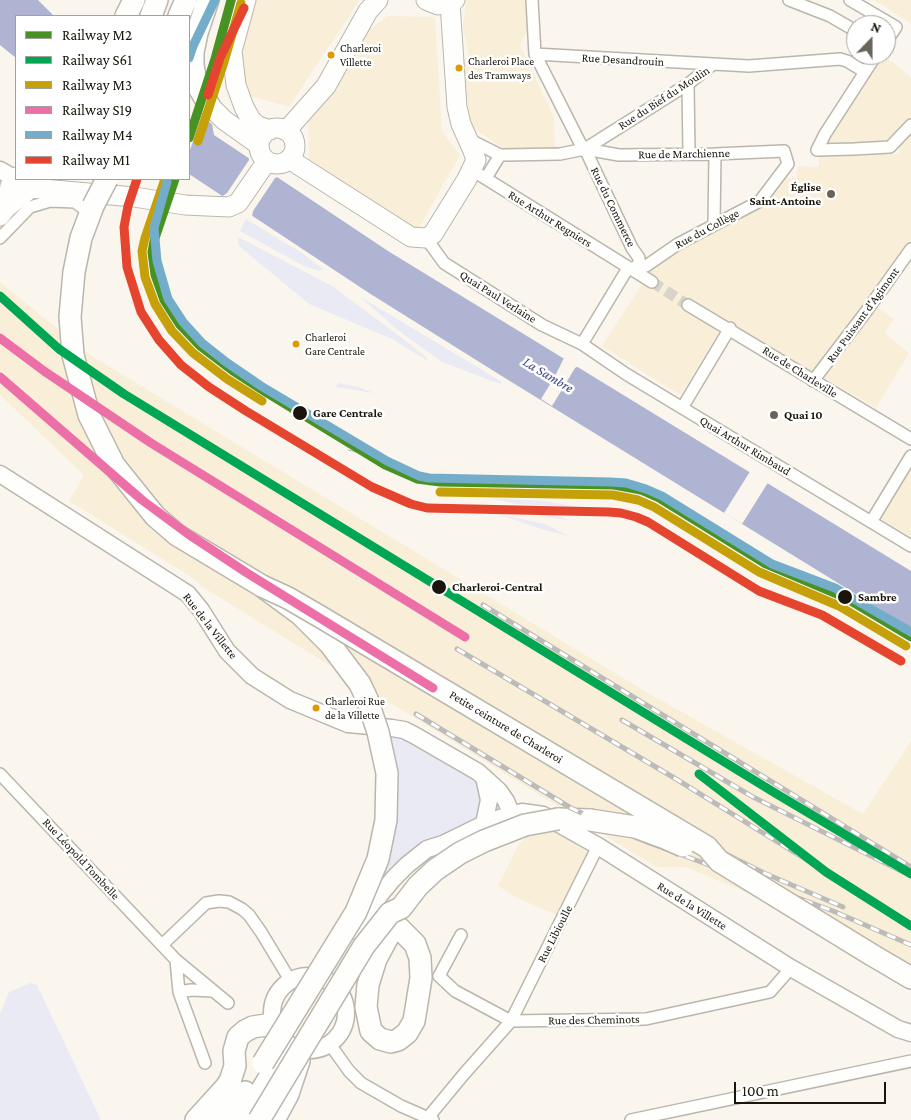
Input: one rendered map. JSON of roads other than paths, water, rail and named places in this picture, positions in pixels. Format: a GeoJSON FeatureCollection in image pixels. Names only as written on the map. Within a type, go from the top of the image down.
{"type":"FeatureCollection","features":[{"type":"Feature","properties":{"kind":"highway"},"geometry":{"type":"LineString","coordinates":[[126,15],[134,0]]}},
{"type":"Feature","properties":{"kind":"highway"},"geometry":{"type":"LineString","coordinates":[[151,15],[157,0]]}},
{"type":"Feature","properties":{"kind":"highway"},"geometry":{"type":"LineString","coordinates":[[179,15],[186,0]]}},
{"type":"Feature","properties":{"kind":"highway"},"geometry":{"type":"LineString","coordinates":[[208,0],[197,33],[193,52],[193,65],[196,83],[209,105]]}},
{"type":"Feature","properties":{"kind":"highway"},"geometry":{"type":"LineString","coordinates":[[88,207],[98,180]]}},
{"type":"Feature","properties":{"kind":"highway","name":"Petite ceinture de Charleroi"},"geometry":{"type":"LineString","coordinates":[[106,180],[88,207],[74,272],[70,317],[73,355],[89,415],[98,437],[114,465],[155,516],[177,535],[262,586],[319,616],[707,847],[719,861],[911,978]]}},
{"type":"Feature","properties":{"kind":"highway"},"geometry":{"type":"LineString","coordinates":[[228,1120],[288,1025],[362,917],[378,859],[386,820],[387,773],[378,732],[360,684],[330,644],[300,614],[262,586]]}},
{"type":"Feature","properties":{"kind":"highway"},"geometry":{"type":"LineString","coordinates":[[259,1120],[364,946],[390,913],[400,908],[418,886],[435,870],[460,853],[525,825],[558,819],[590,820],[635,827],[665,838],[704,857],[719,861]]}},
{"type":"Feature","properties":{"kind":"highway"},"geometry":{"type":"LineString","coordinates":[[362,917],[382,920],[398,927],[415,944],[421,967],[414,1021],[407,1034],[391,1042],[380,1039],[371,1031],[367,1016],[367,996],[371,975],[382,946],[397,921],[400,908]]}},
{"type":"Feature","properties":{"kind":"highway"},"geometry":{"type":"LineString","coordinates":[[196,1120],[230,1081],[238,1037],[253,1027],[266,1026],[278,1033],[275,1068],[244,1120]]}},
{"type":"Feature","properties":{"kind":"highway"},"geometry":{"type":"LineString","coordinates":[[274,1120],[292,1085],[303,1049]]}},
{"type":"Feature","properties":{"kind":"highway"},"geometry":{"type":"LineString","coordinates":[[219,1120],[244,1092]]}},
{"type":"Feature","properties":{"kind":"main road"},"geometry":{"type":"LineString","coordinates":[[120,15],[125,0]]}},
{"type":"Feature","properties":{"kind":"main road"},"geometry":{"type":"LineString","coordinates":[[246,0],[232,51],[236,85],[244,107],[270,146],[274,164],[280,164],[289,159],[295,145],[290,135],[270,146]]}},
{"type":"Feature","properties":{"kind":"main road"},"geometry":{"type":"LineString","coordinates":[[28,180],[185,205],[229,207],[238,203],[270,146],[326,86],[368,12],[378,0]]}},
{"type":"Feature","properties":{"kind":"main road"},"geometry":{"type":"LineString","coordinates":[[418,238],[433,234],[479,174],[473,150],[461,124],[457,107],[452,1],[438,5],[426,0]]}},
{"type":"Feature","properties":{"kind":"main road"},"geometry":{"type":"LineString","coordinates":[[209,105],[228,123],[270,146]]}},
{"type":"Feature","properties":{"kind":"main road","name":"Quai Paul Verlaine"},"geometry":{"type":"LineString","coordinates":[[289,159],[418,238]]}},
{"type":"Feature","properties":{"kind":"main road"},"geometry":{"type":"LineString","coordinates":[[9,213],[15,178]]}},
{"type":"Feature","properties":{"kind":"main road","name":"Rue de la Villette"},"geometry":{"type":"LineString","coordinates":[[0,474],[188,594],[201,610],[227,651],[252,676],[290,700],[348,724],[404,730],[448,754],[484,777],[506,801],[512,815],[522,812],[543,815],[598,846],[791,968],[898,1028],[911,1033]]}},
{"type":"Feature","properties":{"kind":"main road"},"geometry":{"type":"LineString","coordinates":[[484,777],[489,800],[484,824]]}},
{"type":"Feature","properties":{"kind":"main road"},"geometry":{"type":"LineString","coordinates":[[319,977],[329,972],[334,966],[379,896],[407,865],[427,849],[443,844],[484,824],[512,815]]}},
{"type":"Feature","properties":{"kind":"main road"},"geometry":{"type":"LineString","coordinates":[[335,986],[338,971],[362,917],[377,908],[400,882],[443,844]]}},
{"type":"Feature","properties":{"kind":"main road"},"geometry":{"type":"LineString","coordinates":[[309,975],[319,977],[335,986],[343,1000],[346,1016],[343,1027],[338,1036],[321,1048],[303,1049],[291,1046],[278,1033],[272,1017],[274,1001],[282,987],[290,980],[309,975]]}},
{"type":"Feature","properties":{"kind":"street"},"geometry":{"type":"LineString","coordinates":[[532,0],[535,54]]}},
{"type":"Feature","properties":{"kind":"street"},"geometry":{"type":"LineString","coordinates":[[790,0],[830,16],[846,25]]}},
{"type":"Feature","properties":{"kind":"street"},"geometry":{"type":"LineString","coordinates":[[850,0],[876,15]]}},
{"type":"Feature","properties":{"kind":"street","name":"Rue Desandrouin"},"geometry":{"type":"LineString","coordinates":[[535,54],[712,65]]}},
{"type":"Feature","properties":{"kind":"street","name":"Rue du Commerce"},"geometry":{"type":"LineString","coordinates":[[535,54],[585,150],[632,248],[639,258],[634,267]]}},
{"type":"Feature","properties":{"kind":"street","name":"Rue du Bief du Moulin"},"geometry":{"type":"LineString","coordinates":[[585,150],[688,84],[712,65],[760,66],[840,59],[847,61],[864,72]]}},
{"type":"Feature","properties":{"kind":"street"},"geometry":{"type":"LineString","coordinates":[[869,65],[825,134],[817,150],[854,150],[890,147],[911,125]]}},
{"type":"Feature","properties":{"kind":"street"},"geometry":{"type":"LineString","coordinates":[[688,84],[689,154]]}},
{"type":"Feature","properties":{"kind":"street"},"geometry":{"type":"LineString","coordinates":[[468,139],[500,155],[560,154],[585,150]]}},
{"type":"Feature","properties":{"kind":"street","name":"Rue de Marchienne"},"geometry":{"type":"LineString","coordinates":[[585,150],[619,155],[784,151]]}},
{"type":"Feature","properties":{"kind":"street","name":"Rue du Collège"},"geometry":{"type":"LineString","coordinates":[[634,267],[646,266],[678,244],[760,201],[788,164],[784,151]]}},
{"type":"Feature","properties":{"kind":"street"},"geometry":{"type":"LineString","coordinates":[[714,224],[716,154]]}},
{"type":"Feature","properties":{"kind":"street"},"geometry":{"type":"LineString","coordinates":[[479,174],[500,155]]}},
{"type":"Feature","properties":{"kind":"street","name":"Rue Arthur Regniers"},"geometry":{"type":"LineString","coordinates":[[479,174],[634,267]]}},
{"type":"Feature","properties":{"kind":"street"},"geometry":{"type":"LineString","coordinates":[[0,238],[9,213],[50,202],[74,202],[88,207]]}},
{"type":"Feature","properties":{"kind":"street","name":"Quai Paul Verlaine"},"geometry":{"type":"LineString","coordinates":[[418,238],[444,263],[542,325],[582,344]]}},
{"type":"Feature","properties":{"kind":"street","name":"Rue Puissant d'Agimont"},"geometry":{"type":"LineString","coordinates":[[813,381],[868,309],[911,248]]}},
{"type":"Feature","properties":{"kind":"street"},"geometry":{"type":"LineString","coordinates":[[582,344],[634,267],[652,282]]}},
{"type":"Feature","properties":{"kind":"street","name":"Rue de Charleville"},"geometry":{"type":"LineString","coordinates":[[688,304],[911,439]]}},
{"type":"Feature","properties":{"kind":"street"},"geometry":{"type":"LineString","coordinates":[[682,408],[730,328]]}},
{"type":"Feature","properties":{"kind":"street","name":"Quai Arthur Rimbaud"},"geometry":{"type":"LineString","coordinates":[[582,344],[626,374],[911,546]]}},
{"type":"Feature","properties":{"kind":"street"},"geometry":{"type":"LineString","coordinates":[[870,522],[911,456]]}},
{"type":"Feature","properties":{"kind":"street","name":"Rue Léopold Tombelle"},"geometry":{"type":"LineString","coordinates":[[0,774],[176,960],[228,1003]]}},
{"type":"Feature","properties":{"kind":"street","name":"Rue Libioulle"},"geometry":{"type":"LineString","coordinates":[[511,1021],[598,846]]}},
{"type":"Feature","properties":{"kind":"street"},"geometry":{"type":"LineString","coordinates":[[162,945],[206,904],[219,901],[229,902],[242,909],[249,916],[290,980]]}},
{"type":"Feature","properties":{"kind":"street"},"geometry":{"type":"LineString","coordinates":[[329,1044],[348,1071],[361,1083],[401,1106],[429,1119],[464,1074],[511,1021],[456,991],[439,976],[461,935]]}},
{"type":"Feature","properties":{"kind":"street"},"geometry":{"type":"LineString","coordinates":[[176,960],[180,992],[205,1063]]}},
{"type":"Feature","properties":{"kind":"street","name":"Rue des Cheminots"},"geometry":{"type":"LineString","coordinates":[[511,1021],[646,1019],[770,992],[791,968]]}},
{"type":"Feature","properties":{"kind":"street"},"geometry":{"type":"LineString","coordinates":[[180,992],[191,990],[213,991]]}},
{"type":"Feature","properties":{"kind":"street"},"geometry":{"type":"LineString","coordinates":[[632,1120],[911,1060]]}},
{"type":"Feature","properties":{"kind":"water"},"geometry":{"type":"Polygon","coordinates":[[[0,0],[38,0],[53,15],[15,15],[15,57],[0,45],[0,0]]]}},
{"type":"Feature","properties":{"kind":"water","name":"La Sambre"},"geometry":{"type":"Polygon","coordinates":[[[190,109],[212,124],[214,135],[388,251],[911,571],[911,628],[505,378],[369,293],[190,175],[190,109]]]}},
{"type":"Feature","properties":{"kind":"tunnel"},"geometry":{"type":"LineString","coordinates":[[652,282],[688,305]]}},
{"type":"Feature","properties":{"kind":"tram line"},"geometry":{"type":"LineString","coordinates":[[348,450],[369,455]]}},
{"type":"Feature","properties":{"kind":"railway"},"geometry":{"type":"LineString","coordinates":[[0,298],[12,307]]}},
{"type":"Feature","properties":{"kind":"railway"},"geometry":{"type":"LineString","coordinates":[[483,605],[911,867]]}},
{"type":"Feature","properties":{"kind":"railway"},"geometry":{"type":"LineString","coordinates":[[457,649],[676,779],[826,872]]}},
{"type":"Feature","properties":{"kind":"railway"},"geometry":{"type":"LineString","coordinates":[[432,691],[617,800],[764,873],[843,907]]}},
{"type":"Feature","properties":{"kind":"railway"},"geometry":{"type":"LineString","coordinates":[[416,714],[571,808],[607,825],[647,842],[833,911],[911,945]]}},
{"type":"Feature","properties":{"kind":"railway"},"geometry":{"type":"LineString","coordinates":[[622,720],[753,797],[911,876]]}},
{"type":"Feature","properties":{"kind":"rail line","name":"M4"},"geometry":{"type":"LineString","coordinates":[[190,55],[215,0]]}},
{"type":"Feature","properties":{"kind":"rail line","name":"M2"},"geometry":{"type":"LineString","coordinates":[[190,135],[215,59],[231,0]]}},
{"type":"Feature","properties":{"kind":"rail line","name":"M3"},"geometry":{"type":"LineString","coordinates":[[198,141],[241,3]]}},
{"type":"Feature","properties":{"kind":"rail line","name":"M1"},"geometry":{"type":"LineString","coordinates":[[208,95],[220,58],[244,8]]}},
{"type":"Feature","properties":{"kind":"rail line","name":"M1"},"geometry":{"type":"LineString","coordinates":[[137,180],[128,206],[124,227],[127,267],[141,312],[159,340],[181,365],[209,387],[246,411],[372,487],[411,504],[427,508],[609,512],[636,517],[648,522],[759,591],[822,615],[901,661]]}},
{"type":"Feature","properties":{"kind":"rail line","name":"M3"},"geometry":{"type":"LineString","coordinates":[[165,180],[142,251],[145,277],[155,304],[172,331],[193,353],[227,379],[262,401]]}},
{"type":"Feature","properties":{"kind":"rail line","name":"M2"},"geometry":{"type":"LineString","coordinates":[[175,180],[152,252],[155,275],[164,300],[180,325],[200,346],[233,371],[267,393],[385,465],[417,479],[440,482],[614,485],[641,490],[659,498],[764,563],[844,597],[911,637]]}},
{"type":"Feature","properties":{"kind":"rail line","name":"M4"},"geometry":{"type":"LineString","coordinates":[[167,182],[154,228],[157,261],[168,299],[183,322],[202,343],[261,386],[387,461],[419,476],[429,478],[611,482],[626,483],[646,489],[662,496],[772,564],[835,588],[911,632]]}},
{"type":"Feature","properties":{"kind":"rail line","name":"S61"},"geometry":{"type":"LineString","coordinates":[[0,296],[59,349],[124,394],[775,793],[911,874]]}},
{"type":"Feature","properties":{"kind":"rail line","name":"S19"},"geometry":{"type":"LineString","coordinates":[[0,338],[44,371],[151,443],[465,637]]}},
{"type":"Feature","properties":{"kind":"rail line","name":"S19"},"geometry":{"type":"LineString","coordinates":[[0,377],[142,500],[188,534],[247,573],[433,688]]}},
{"type":"Feature","properties":{"kind":"rail line","name":"M3"},"geometry":{"type":"LineString","coordinates":[[440,492],[613,495],[638,500],[654,507],[759,572],[839,606],[906,646]]}},
{"type":"Feature","properties":{"kind":"rail line","name":"S61"},"geometry":{"type":"LineString","coordinates":[[699,774],[826,872],[911,926]]}},
{"type":"Feature","properties":{"kind":"place","name":"Charleroi Villette"},"geometry":{"type":"Point","coordinates":[331,55]}},
{"type":"Feature","properties":{"kind":"place","name":"Charleroi Place des Tramways"},"geometry":{"type":"Point","coordinates":[459,68]}},
{"type":"Feature","properties":{"kind":"place","name":"Église Saint-Antoine"},"geometry":{"type":"Point","coordinates":[831,194]}},
{"type":"Feature","properties":{"kind":"place","name":"Charleroi Gare Centrale"},"geometry":{"type":"Point","coordinates":[296,344]}},
{"type":"Feature","properties":{"kind":"place","name":"Gare Centrale"},"geometry":{"type":"Point","coordinates":[300,413]}},
{"type":"Feature","properties":{"kind":"place","name":"Quai 10"},"geometry":{"type":"Point","coordinates":[774,415]}},
{"type":"Feature","properties":{"kind":"place","name":"Charleroi-Central"},"geometry":{"type":"Point","coordinates":[439,587]}},
{"type":"Feature","properties":{"kind":"place","name":"Sambre"},"geometry":{"type":"Point","coordinates":[845,597]}},
{"type":"Feature","properties":{"kind":"place","name":"Charleroi Rue de la Villette"},"geometry":{"type":"Point","coordinates":[316,708]}}]}
